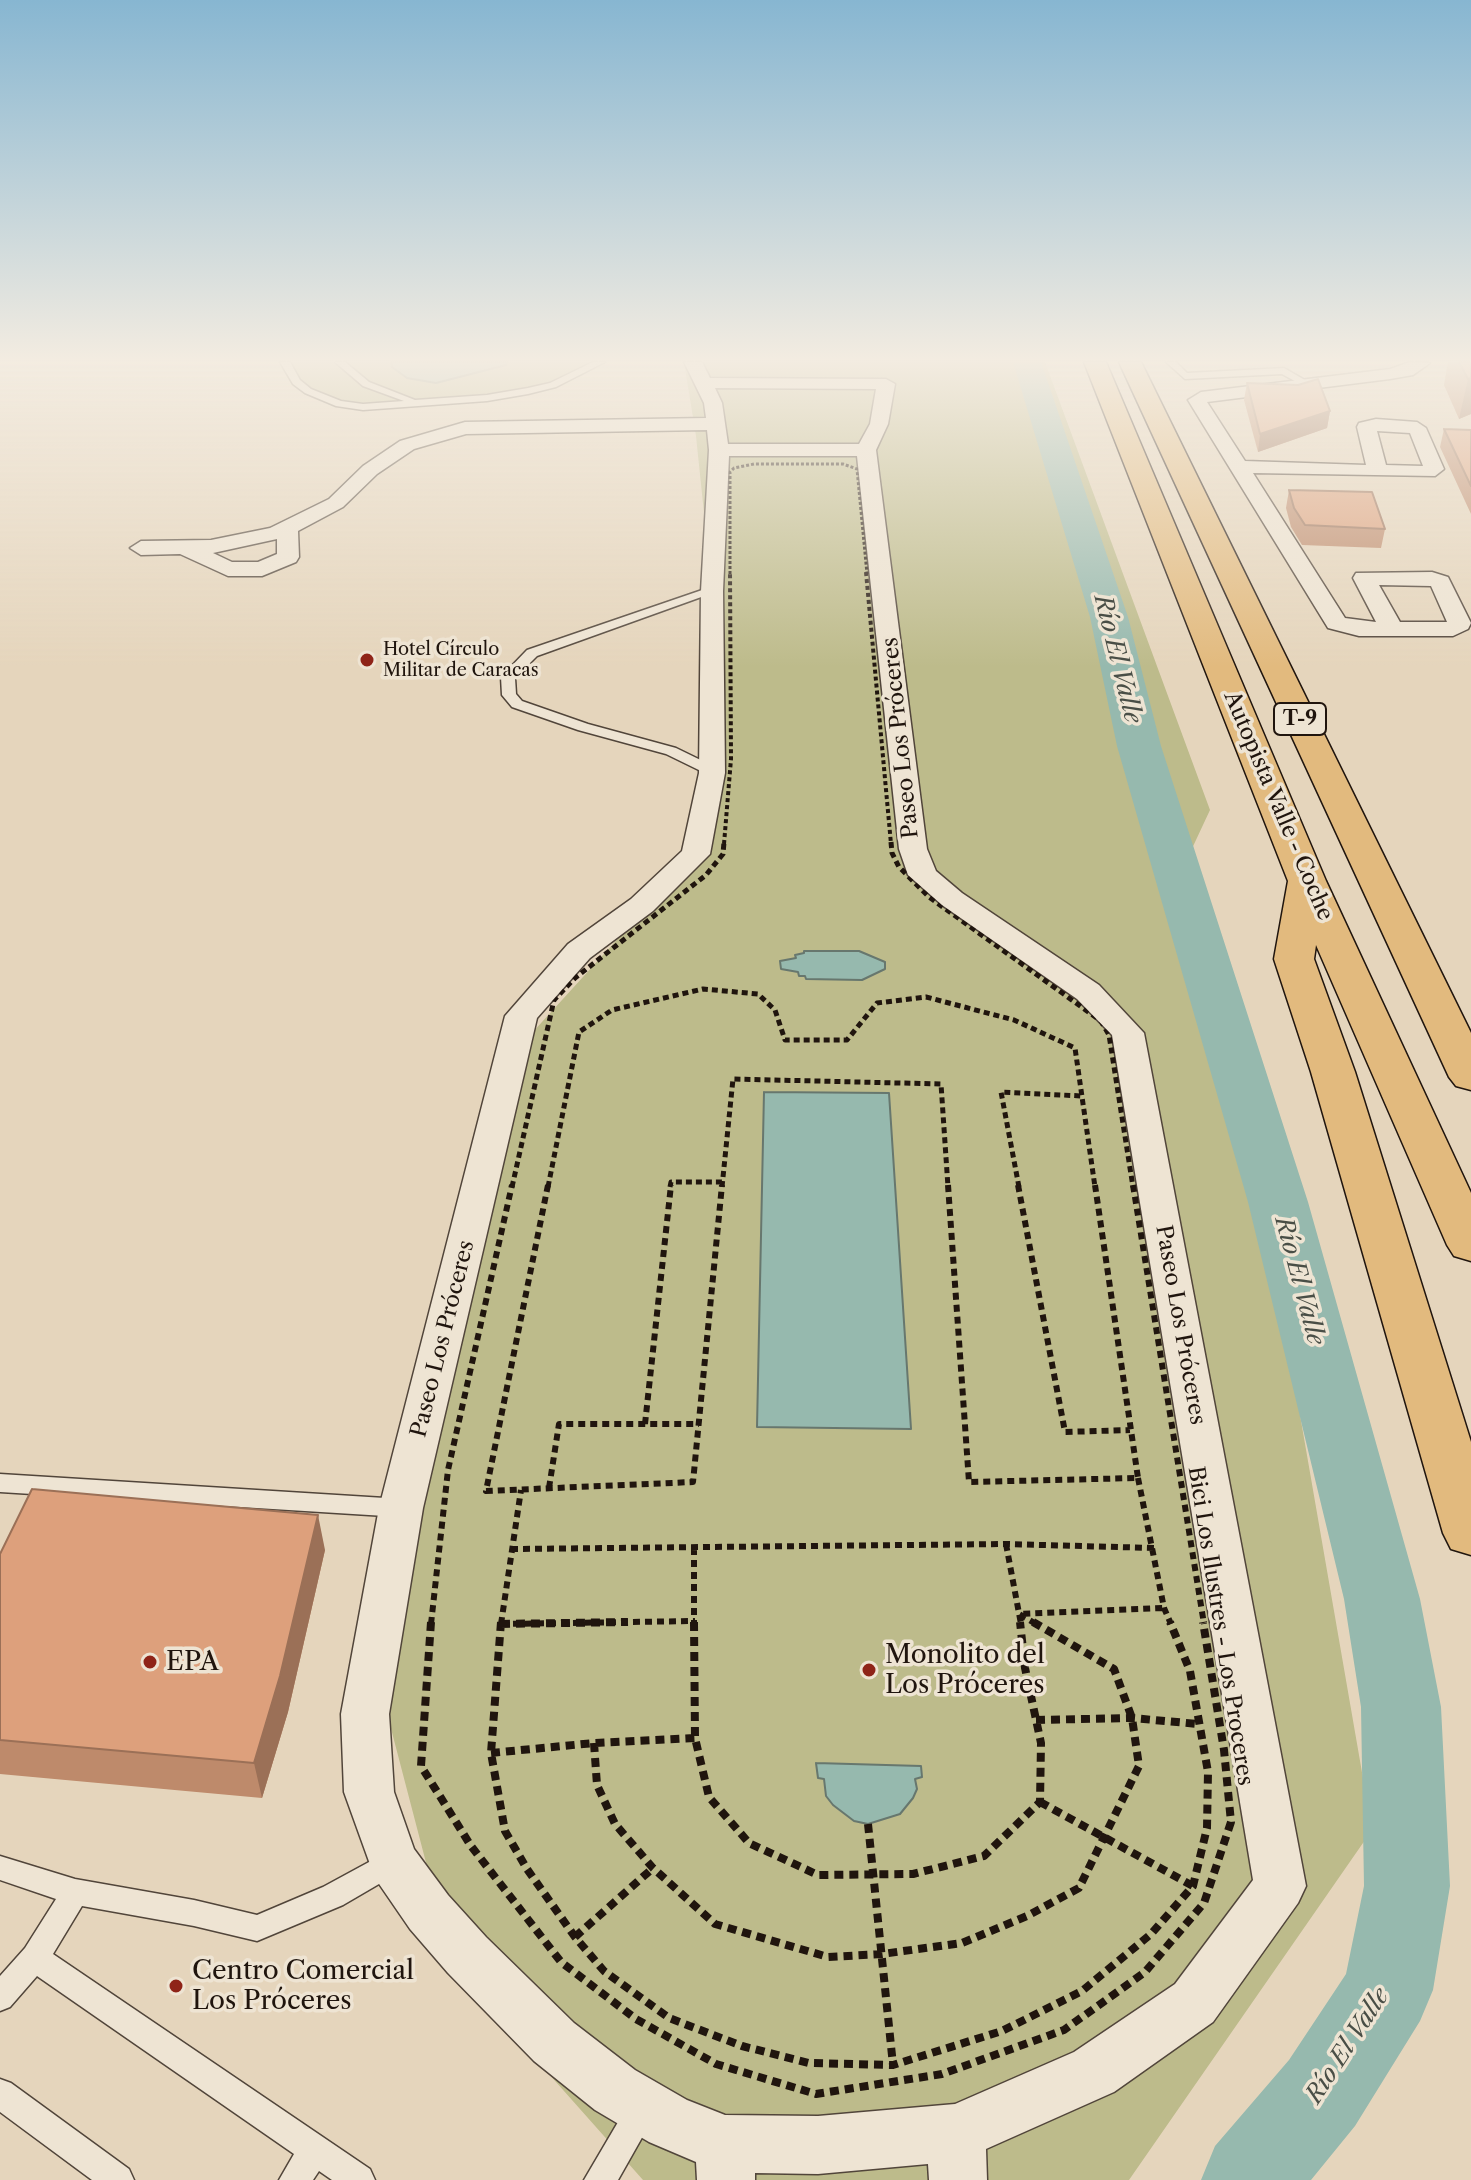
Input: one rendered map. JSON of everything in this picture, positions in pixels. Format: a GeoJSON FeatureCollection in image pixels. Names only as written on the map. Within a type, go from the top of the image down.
{"type":"FeatureCollection","features":[{"type":"Feature","properties":{"kind":"highway","name":"Autopista Valle - Coche"},"geometry":{"type":"LineString","coordinates":[[1137,464],[1307,881],[1471,1245]]}},
{"type":"Feature","properties":{"kind":"highway","name":"T-9"},"geometry":{"type":"LineString","coordinates":[[1179,464],[1471,1077]]}},
{"type":"Feature","properties":{"kind":"highway"},"geometry":{"type":"LineString","coordinates":[[1307,881],[1294,959],[1333,1072],[1471,1533]]}},
{"type":"Feature","properties":{"kind":"street"},"geometry":{"type":"LineString","coordinates":[[141,548],[187,549],[247,540],[287,528],[336,503],[380,464]]}},
{"type":"Feature","properties":{"kind":"street","name":"Paseo Los Próceres"},"geometry":{"type":"LineString","coordinates":[[716,464],[712,591],[712,771],[696,854],[642,905],[579,951],[521,1016],[401,1508],[365,1714],[369,1792],[393,1861],[429,1912],[467,1955],[554,2042],[615,2090],[669,2122],[726,2162],[883,2142],[957,2157],[1094,2072],[1194,2003],[1280,1886],[1128,1033],[1088,992],[952,899],[923,875],[913,849],[868,464]]}},
{"type":"Feature","properties":{"kind":"street"},"geometry":{"type":"LineString","coordinates":[[1237,464],[1308,579],[1336,623],[1359,629],[1453,629],[1460,624],[1440,582],[1432,579],[1308,579]]}},
{"type":"Feature","properties":{"kind":"street"},"geometry":{"type":"LineString","coordinates":[[1239,467],[1378,471]]}},
{"type":"Feature","properties":{"kind":"street"},"geometry":{"type":"LineString","coordinates":[[187,549],[228,569],[262,569],[288,557],[287,528]]}},
{"type":"Feature","properties":{"kind":"street"},"geometry":{"type":"LineString","coordinates":[[1364,578],[1392,629]]}},
{"type":"Feature","properties":{"kind":"lane"},"geometry":{"type":"LineString","coordinates":[[712,591],[532,653],[508,677],[509,695],[517,704],[583,727],[671,751],[712,771]]}},
{"type":"Feature","properties":{"kind":"lane"},"geometry":{"type":"LineString","coordinates":[[0,1483],[401,1508]]}},
{"type":"Feature","properties":{"kind":"lane"},"geometry":{"type":"LineString","coordinates":[[0,1868],[75,1892],[194,1913],[257,1928],[333,1896],[393,1861]]}},
{"type":"Feature","properties":{"kind":"lane"},"geometry":{"type":"LineString","coordinates":[[0,1997],[35,1958],[75,1892]]}},
{"type":"Feature","properties":{"kind":"lane"},"geometry":{"type":"LineString","coordinates":[[35,1958],[359,2180]]}},
{"type":"Feature","properties":{"kind":"lane"},"geometry":{"type":"LineString","coordinates":[[0,2094],[118,2180]]}},
{"type":"Feature","properties":{"kind":"lane"},"geometry":{"type":"LineString","coordinates":[[600,2180],[645,2107]]}},
{"type":"Feature","properties":{"kind":"lane"},"geometry":{"type":"LineString","coordinates":[[295,2180],[315,2149]]}},
{"type":"Feature","properties":{"kind":"path","name":"Bici Los Ilustres - Los Proceres"},"geometry":{"type":"LineString","coordinates":[[754,464],[843,464],[857,469],[892,853],[899,867],[929,897],[1101,1021],[1109,1035],[1202,1630],[1224,1750],[1231,1822],[1204,1903],[1145,1972],[1064,2030],[942,2074],[816,2094],[716,2064],[636,2019],[561,1962],[471,1846],[421,1766],[425,1674],[448,1470],[554,1000],[575,978],[706,875],[723,854],[731,759],[730,476],[734,468],[754,464]]}},
{"type":"Feature","properties":{"kind":"path"},"geometry":{"type":"LineString","coordinates":[[521,1490],[501,1624],[491,1753],[505,1831],[527,1869],[575,1937],[604,1971],[669,2018],[742,2046],[809,2063],[893,2065],[1002,2031],[1082,1991],[1151,1934],[1193,1886],[1207,1828],[1208,1772],[1190,1671],[1164,1608],[1138,1478],[1075,1048],[1014,1020],[926,997],[877,1003],[847,1040],[785,1040],[775,1010],[758,994],[703,989],[612,1010],[579,1032],[486,1491],[693,1482],[733,1079],[941,1084],[969,1482],[1138,1478]]}},
{"type":"Feature","properties":{"kind":"path"},"geometry":{"type":"LineString","coordinates":[[1082,1096],[1001,1092],[1065,1432],[1130,1430]]}},
{"type":"Feature","properties":{"kind":"path"},"geometry":{"type":"LineString","coordinates":[[645,1424],[671,1182],[722,1182]]}},
{"type":"Feature","properties":{"kind":"path"},"geometry":{"type":"LineString","coordinates":[[549,1488],[559,1424],[699,1424]]}},
{"type":"Feature","properties":{"kind":"path"},"geometry":{"type":"LineString","coordinates":[[511,1549],[1006,1544],[1154,1548]]}},
{"type":"Feature","properties":{"kind":"path"},"geometry":{"type":"LineString","coordinates":[[694,1548],[695,1738],[709,1797],[749,1843],[818,1875],[913,1874],[984,1856],[1040,1802],[1041,1743],[1025,1668],[1006,1544]]}},
{"type":"Feature","properties":{"kind":"path"},"geometry":{"type":"LineString","coordinates":[[1019,1614],[1164,1608]]}},
{"type":"Feature","properties":{"kind":"path"},"geometry":{"type":"LineString","coordinates":[[594,1743],[597,1785],[615,1824],[653,1868],[715,1924],[828,1957],[882,1954],[962,1943],[1027,1916],[1079,1888],[1139,1766],[1132,1718],[1114,1669],[1019,1614]]}},
{"type":"Feature","properties":{"kind":"path"},"geometry":{"type":"LineString","coordinates":[[501,1624],[695,1621]]}},
{"type":"Feature","properties":{"kind":"path"},"geometry":{"type":"LineString","coordinates":[[1036,1720],[1132,1718],[1198,1724]]}},
{"type":"Feature","properties":{"kind":"path"},"geometry":{"type":"LineString","coordinates":[[491,1753],[594,1743],[695,1738]]}},
{"type":"Feature","properties":{"kind":"path"},"geometry":{"type":"LineString","coordinates":[[1040,1802],[1193,1886]]}},
{"type":"Feature","properties":{"kind":"path"},"geometry":{"type":"LineString","coordinates":[[868,1824],[893,2065]]}},
{"type":"Feature","properties":{"kind":"path"},"geometry":{"type":"LineString","coordinates":[[575,1937],[653,1868]]}},
{"type":"Feature","properties":{"kind":"shaded area"},"geometry":{"type":"Polygon","coordinates":[[[699,464],[1082,464],[1210,810],[1167,902],[1283,1317],[1372,1830],[1129,2180],[643,2180],[453,1966],[365,1629],[511,1056],[685,865],[712,771],[712,590],[699,464]]]}},
{"type":"Feature","properties":{"kind":"water"},"geometry":{"type":"Polygon","coordinates":[[[804,951],[859,951],[885,962],[885,969],[862,980],[806,979],[798,972],[781,969],[780,961],[796,958],[795,955],[804,951]]]}},
{"type":"Feature","properties":{"kind":"water"},"geometry":{"type":"Polygon","coordinates":[[[764,1092],[889,1093],[911,1429],[757,1427],[764,1092]]]}},
{"type":"Feature","properties":{"kind":"water"},"geometry":{"type":"Polygon","coordinates":[[[816,1763],[921,1766],[922,1777],[915,1779],[917,1789],[900,1814],[868,1824],[854,1821],[833,1805],[826,1796],[824,1779],[818,1778],[816,1763]]]}},
{"type":"Feature","properties":{"kind":"building"},"geometry":{"type":"Polygon","coordinates":[[[1460,464],[1471,464],[1471,486],[1460,464]]]}},
{"type":"Feature","properties":{"kind":"building"},"geometry":{"type":"Polygon","coordinates":[[[1289,490],[1372,492],[1385,529],[1305,525],[1294,508],[1289,490]]]}},
{"type":"Feature","properties":{"kind":"building","name":"EPA"},"geometry":{"type":"Polygon","coordinates":[[[32,1489],[318,1515],[280,1676],[254,1763],[0,1740],[0,1554],[32,1489]]]}},
{"type":"Feature","properties":{"kind":"waterway","name":"Río El Valle"},"geometry":{"type":"LineString","coordinates":[[1060,464],[1109,617],[1139,746],[1278,1202],[1382,1599],[1401,1707],[1407,1886],[1388,1990],[1322,2093],[1249,2180]]}},
{"type":"Feature","properties":{"kind":"place","name":"Hotel Círculo Militar de Caracas"},"geometry":{"type":"Point","coordinates":[367,660]}},
{"type":"Feature","properties":{"kind":"place","name":"EPA"},"geometry":{"type":"Point","coordinates":[150,1662]}},
{"type":"Feature","properties":{"kind":"place","name":"Monolito del Los Próceres"},"geometry":{"type":"Point","coordinates":[869,1670]}},
{"type":"Feature","properties":{"kind":"place","name":"Centro Comercial Los Próceres"},"geometry":{"type":"Point","coordinates":[176,1986]}}]}
